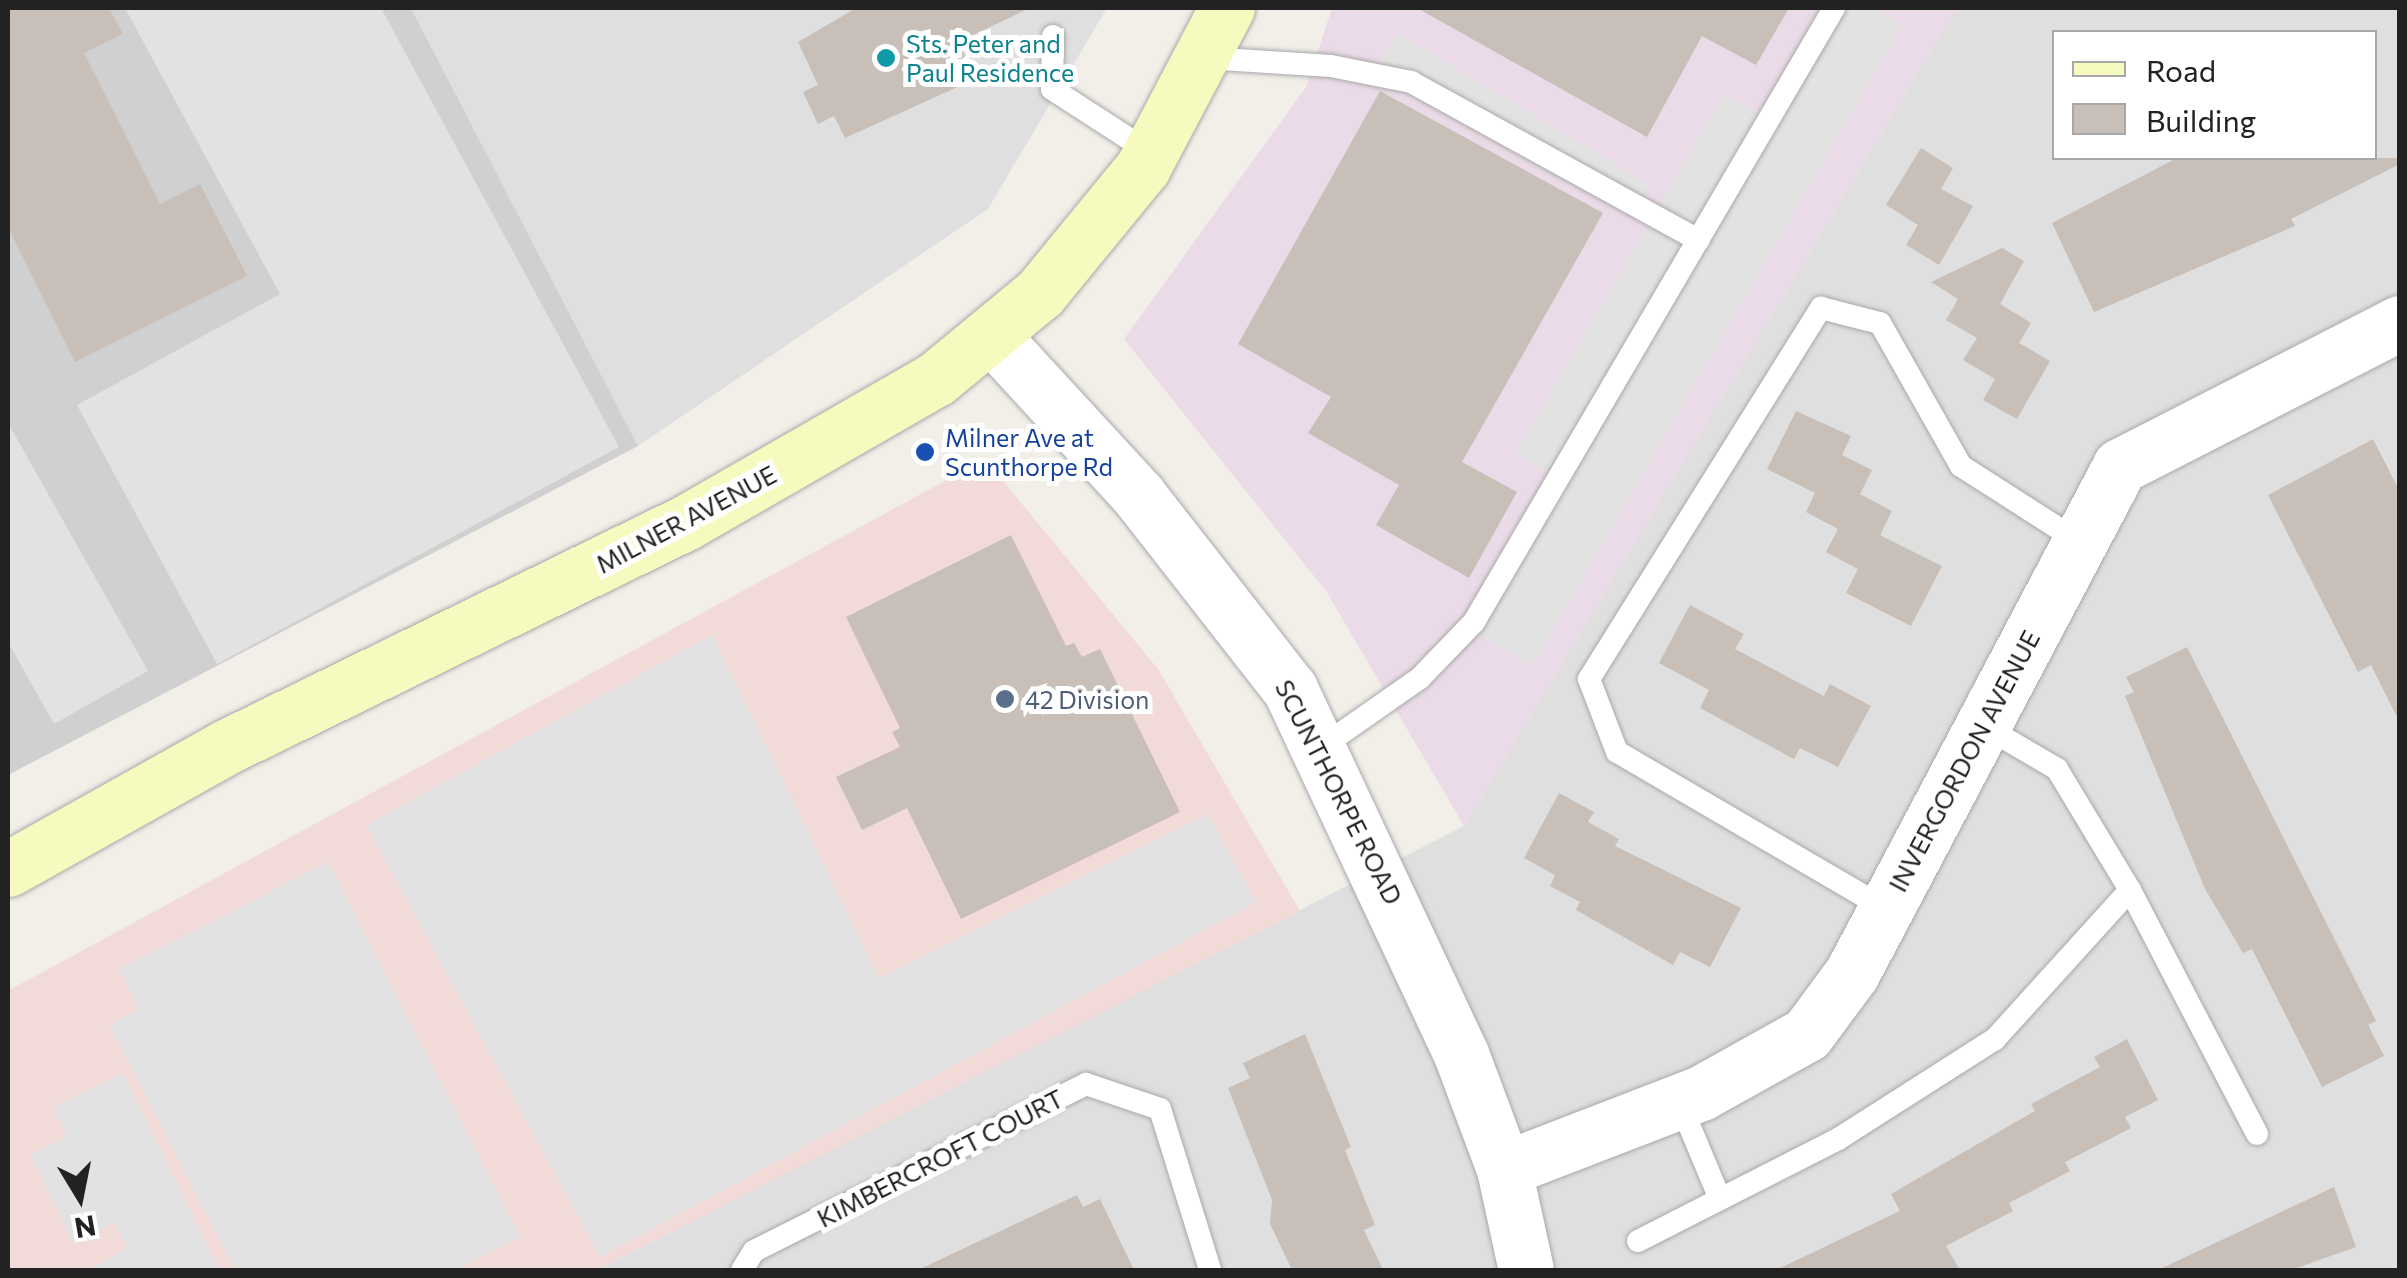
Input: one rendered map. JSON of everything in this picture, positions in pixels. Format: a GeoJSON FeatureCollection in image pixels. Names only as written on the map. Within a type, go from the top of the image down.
{"type":"FeatureCollection","features":[{"type":"Feature","properties":{"kind":"main road","name":"MILNER AVENUE"},"geometry":{"type":"LineString","coordinates":[[8,870],[226,747],[687,522],[889,407],[992,336],[1040,292],[1152,153],[1206,58],[1227,8]]}},
{"type":"Feature","properties":{"kind":"street","name":"INVERGORDON AVENUE"},"geometry":{"type":"LineString","coordinates":[[1504,1169],[1754,1068],[1806,1034],[1886,908],[2120,466],[2400,323]]}},
{"type":"Feature","properties":{"kind":"street","name":"SCUNTHORPE ROAD"},"geometry":{"type":"LineString","coordinates":[[992,336],[1238,616],[1320,748],[1430,978],[1504,1169],[1526,1270]]}},
{"type":"Feature","properties":{"kind":"lane"},"geometry":{"type":"LineString","coordinates":[[1320,748],[1420,678],[1474,622],[1834,8]]}},
{"type":"Feature","properties":{"kind":"lane"},"geometry":{"type":"LineString","coordinates":[[1053,36],[1052,89],[1152,153]]}},
{"type":"Feature","properties":{"kind":"lane"},"geometry":{"type":"LineString","coordinates":[[1206,58],[1331,66],[1411,82],[1698,240]]}},
{"type":"Feature","properties":{"kind":"lane"},"geometry":{"type":"LineString","coordinates":[[1886,908],[1616,752],[1589,678],[1821,308],[1880,323],[1961,466],[2080,542]]}},
{"type":"Feature","properties":{"kind":"lane"},"geometry":{"type":"LineString","coordinates":[[1982,725],[2056,768],[2130,890],[2257,1134]]}},
{"type":"Feature","properties":{"kind":"lane"},"geometry":{"type":"LineString","coordinates":[[1638,1241],[1838,1138],[1994,1039],[2130,890]]}},
{"type":"Feature","properties":{"kind":"lane","name":"KIMBERCROFT COURT"},"geometry":{"type":"LineString","coordinates":[[742,1270],[754,1252],[1086,1084],[1160,1109],[1210,1270]]}},
{"type":"Feature","properties":{"kind":"lane"},"geometry":{"type":"LineString","coordinates":[[1679,1101],[1720,1198]]}},
{"type":"Feature","properties":{"kind":"shaded area"},"geometry":{"type":"Polygon","coordinates":[[[8,8],[411,8],[638,446],[8,775],[8,8]]]}},
{"type":"Feature","properties":{"kind":"shaded area"},"geometry":{"type":"Polygon","coordinates":[[[125,8],[381,8],[619,447],[217,664],[77,405],[280,294],[125,8]]]}},
{"type":"Feature","properties":{"kind":"shaded area"},"geometry":{"type":"Polygon","coordinates":[[[411,8],[1107,8],[988,209],[638,446],[411,8]]]}},
{"type":"Feature","properties":{"kind":"shaded area"},"geometry":{"type":"Polygon","coordinates":[[[1332,8],[1968,8],[1952,15],[1464,826],[1326,591],[1124,339],[1306,87],[1332,8]]]}},
{"type":"Feature","properties":{"kind":"shaded area"},"geometry":{"type":"Polygon","coordinates":[[[1819,8],[1875,8],[1903,24],[1532,666],[1464,627],[1551,475],[1515,454],[1723,95],[1758,114],[1819,8]]]}},
{"type":"Feature","properties":{"kind":"shaded area"},"geometry":{"type":"Polygon","coordinates":[[[1968,8],[2399,8],[2399,1270],[597,1270],[1464,826],[1952,15],[1968,8]]]}},
{"type":"Feature","properties":{"kind":"shaded area"},"geometry":{"type":"Polygon","coordinates":[[[1397,33],[1650,185],[1631,216],[1378,64],[1397,33]]]}},
{"type":"Feature","properties":{"kind":"shaded area"},"geometry":{"type":"Polygon","coordinates":[[[8,423],[148,671],[54,724],[8,642],[8,423]]]}},
{"type":"Feature","properties":{"kind":"shaded area"},"geometry":{"type":"Polygon","coordinates":[[[985,459],[1158,669],[1300,911],[597,1270],[8,1270],[8,991],[985,459]]]}},
{"type":"Feature","properties":{"kind":"shaded area"},"geometry":{"type":"Polygon","coordinates":[[[712,635],[879,978],[1208,814],[1256,902],[600,1257],[366,825],[712,635]]]}},
{"type":"Feature","properties":{"kind":"shaded area"},"geometry":{"type":"Polygon","coordinates":[[[328,862],[520,1237],[454,1270],[235,1270],[109,1025],[139,1009],[119,969],[328,862]]]}},
{"type":"Feature","properties":{"kind":"shaded area"},"geometry":{"type":"Polygon","coordinates":[[[123,1073],[219,1270],[89,1270],[127,1248],[115,1223],[73,1243],[30,1154],[67,1137],[53,1107],[123,1073]]]}},
{"type":"Feature","properties":{"kind":"building"},"geometry":{"type":"Polygon","coordinates":[[[8,8],[109,8],[123,34],[84,53],[160,204],[200,184],[247,276],[75,362],[8,227],[8,8]]]}},
{"type":"Feature","properties":{"kind":"building","name":"Sts. Peter and Paul Residence"},"geometry":{"type":"Polygon","coordinates":[[[856,8],[1030,8],[958,42],[974,74],[962,85],[845,138],[834,116],[818,124],[803,92],[818,85],[798,42],[856,8]]]}},
{"type":"Feature","properties":{"kind":"building"},"geometry":{"type":"Polygon","coordinates":[[[1417,8],[1789,8],[1756,65],[1702,36],[1647,137],[1417,8]]]}},
{"type":"Feature","properties":{"kind":"building"},"geometry":{"type":"Polygon","coordinates":[[[1380,91],[1603,213],[1462,462],[1517,492],[1469,578],[1376,525],[1399,485],[1308,433],[1331,397],[1238,344],[1380,91]]]}},
{"type":"Feature","properties":{"kind":"building"},"geometry":{"type":"Polygon","coordinates":[[[1921,148],[1953,168],[1941,189],[1973,206],[1939,265],[1906,245],[1918,225],[1886,205],[1921,148]]]}},
{"type":"Feature","properties":{"kind":"building"},"geometry":{"type":"Polygon","coordinates":[[[2400,158],[2400,164],[2291,219],[2295,226],[2094,312],[2052,223],[2173,160],[2400,158]]]}},
{"type":"Feature","properties":{"kind":"building"},"geometry":{"type":"Polygon","coordinates":[[[2002,248],[2024,261],[2000,304],[2031,323],[2019,343],[2050,361],[2017,419],[1983,400],[1995,379],[1963,360],[1977,338],[1946,320],[1958,299],[1931,282],[2002,248]]]}},
{"type":"Feature","properties":{"kind":"building"},"geometry":{"type":"Polygon","coordinates":[[[1796,411],[1851,436],[1842,455],[1872,470],[1860,494],[1892,511],[1880,535],[1942,566],[1911,626],[1846,593],[1858,569],[1826,552],[1838,529],[1806,512],[1815,493],[1767,469],[1796,411]]]}},
{"type":"Feature","properties":{"kind":"building"},"geometry":{"type":"Polygon","coordinates":[[[2373,439],[2400,492],[2400,723],[2371,665],[2358,672],[2268,495],[2373,439]]]}},
{"type":"Feature","properties":{"kind":"building","name":"42 Division"},"geometry":{"type":"Polygon","coordinates":[[[1011,535],[1066,646],[1074,643],[1082,657],[1100,649],[1180,812],[961,919],[907,808],[862,830],[836,777],[900,747],[892,732],[900,728],[846,617],[1011,535]]]}},
{"type":"Feature","properties":{"kind":"building"},"geometry":{"type":"Polygon","coordinates":[[[1690,605],[1744,634],[1735,649],[1824,696],[1830,684],[1871,706],[1838,767],[1800,748],[1794,759],[1700,708],[1709,690],[1659,663],[1690,605]]]}},
{"type":"Feature","properties":{"kind":"building"},"geometry":{"type":"Polygon","coordinates":[[[2187,647],[2376,1021],[2368,1025],[2384,1056],[2322,1087],[2252,949],[2243,953],[2205,889],[2125,696],[2134,692],[2126,677],[2187,647]]]}},
{"type":"Feature","properties":{"kind":"building"},"geometry":{"type":"Polygon","coordinates":[[[1559,793],[1594,812],[1588,822],[1619,839],[1615,846],[1741,908],[1710,967],[1680,952],[1673,965],[1576,910],[1580,902],[1550,886],[1555,875],[1524,858],[1559,793]]]}},
{"type":"Feature","properties":{"kind":"building"},"geometry":{"type":"Polygon","coordinates":[[[1305,1034],[1351,1147],[1345,1150],[1375,1225],[1364,1230],[1383,1270],[1292,1270],[1270,1224],[1272,1200],[1228,1088],[1250,1078],[1243,1063],[1305,1034]]]}},
{"type":"Feature","properties":{"kind":"building"},"geometry":{"type":"Polygon","coordinates":[[[2127,1039],[2158,1100],[2125,1117],[2131,1128],[2065,1162],[2070,1171],[2009,1203],[2013,1211],[1946,1246],[1960,1270],[1776,1270],[1900,1211],[1891,1194],[2035,1111],[2031,1104],[2100,1067],[2094,1057],[2127,1039]]]}},
{"type":"Feature","properties":{"kind":"building"},"geometry":{"type":"Polygon","coordinates":[[[2334,1187],[2356,1247],[2291,1270],[2158,1270],[2334,1187]]]}},
{"type":"Feature","properties":{"kind":"building"},"geometry":{"type":"Polygon","coordinates":[[[1077,1195],[1083,1207],[1100,1199],[1134,1270],[918,1270],[1077,1195]]]}},
{"type":"Feature","properties":{"kind":"place","name":"Sts. Peter and Paul Residence"},"geometry":{"type":"Point","coordinates":[886,58]}},
{"type":"Feature","properties":{"kind":"place","name":"Milner Ave at Scunthorpe Rd"},"geometry":{"type":"Point","coordinates":[925,452]}},
{"type":"Feature","properties":{"kind":"place","name":"42 Division"},"geometry":{"type":"Point","coordinates":[1005,699]}}]}
